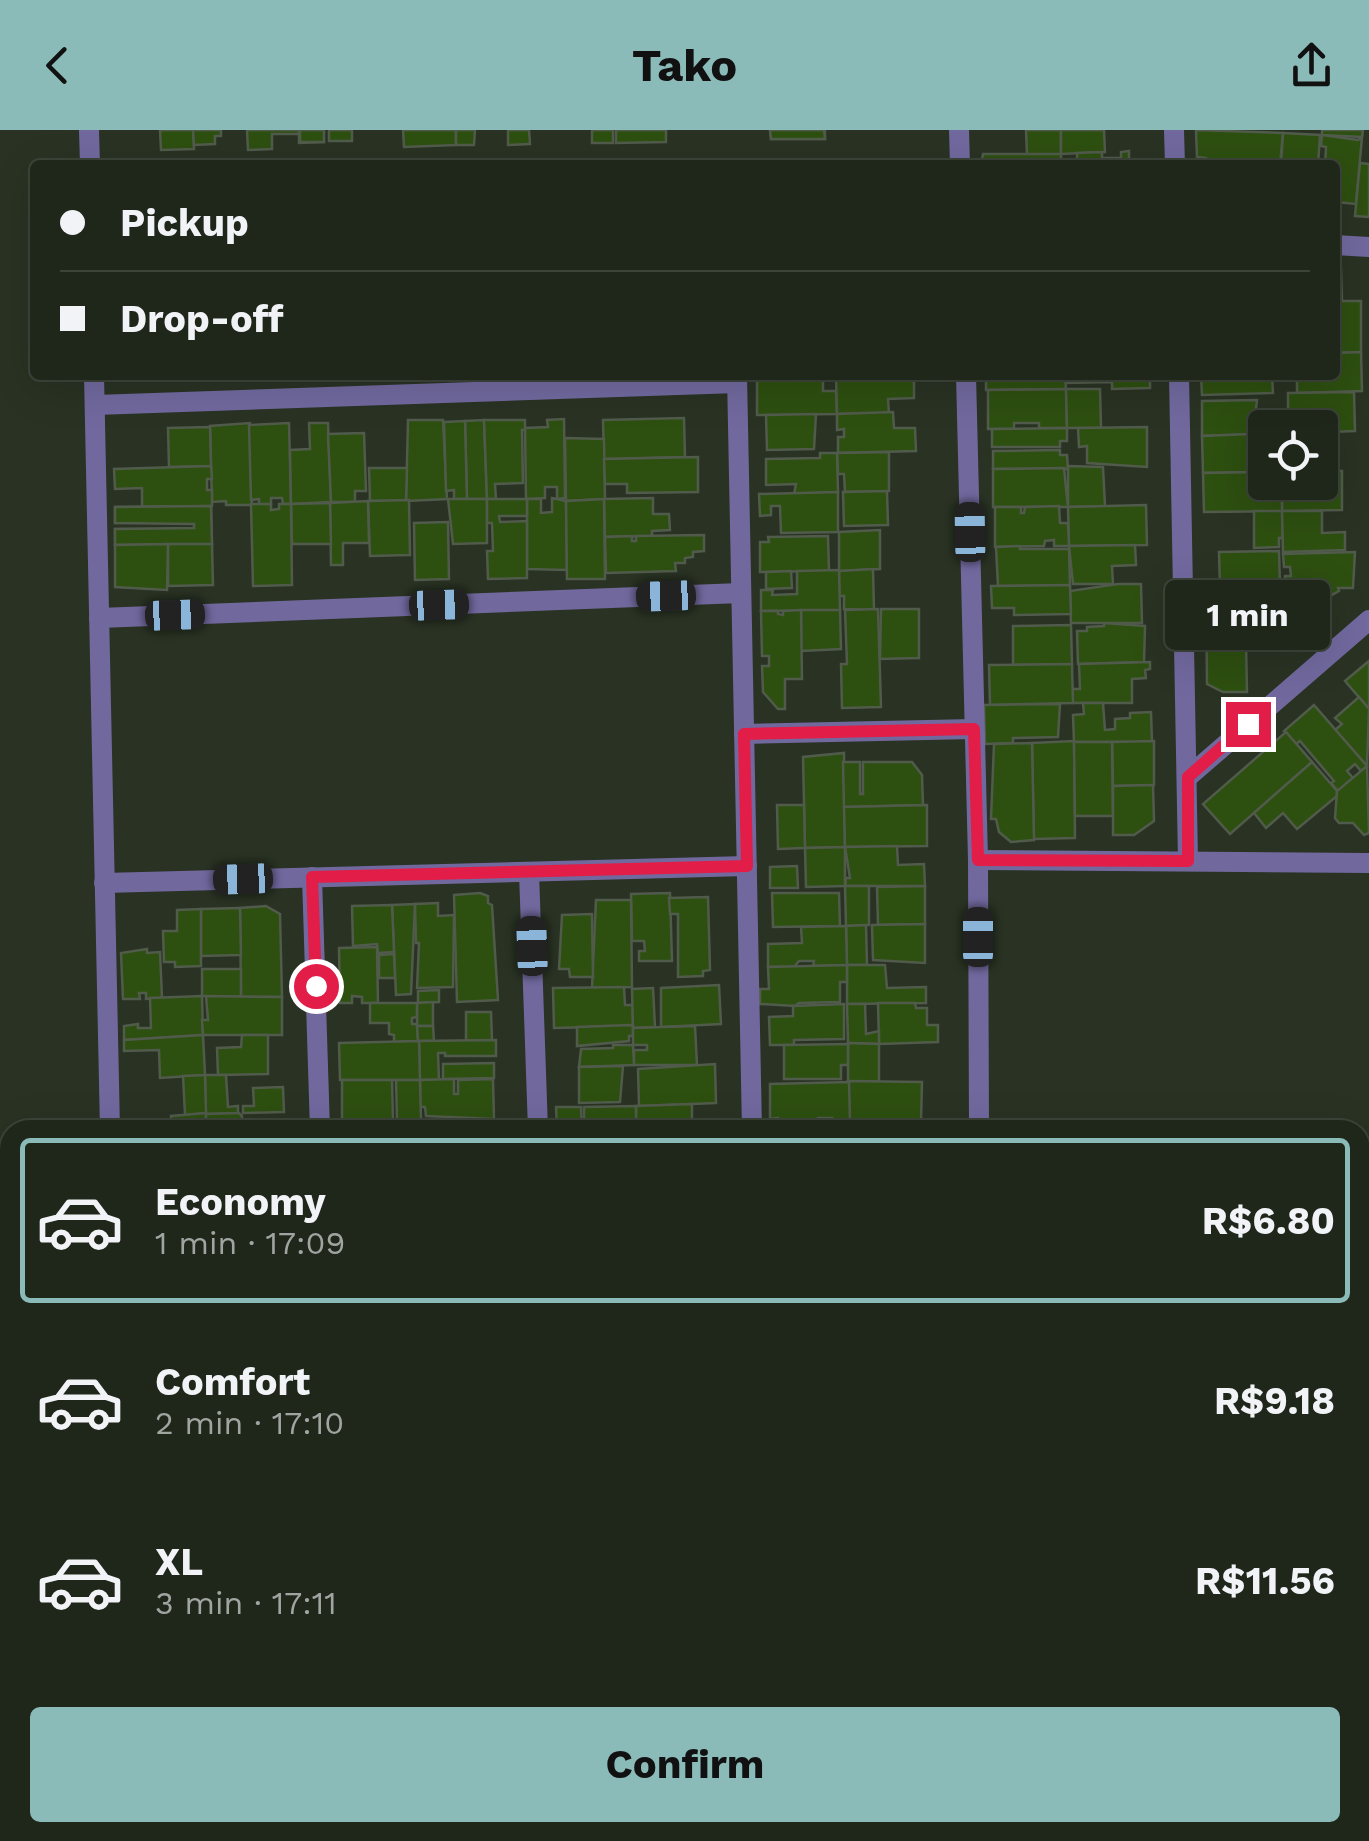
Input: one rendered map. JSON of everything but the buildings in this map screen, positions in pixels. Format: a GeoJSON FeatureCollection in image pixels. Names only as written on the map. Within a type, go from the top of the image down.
{"type":"FeatureCollection","features":[{"type":"Feature","properties":{"kind":"street"},"geometry":{"type":"LineString","coordinates":[[89,130],[90,160]]}},
{"type":"Feature","properties":{"kind":"street"},"geometry":{"type":"LineString","coordinates":[[960,130],[960,160]]}},
{"type":"Feature","properties":{"kind":"street"},"geometry":{"type":"LineString","coordinates":[[1174,130],[1175,160]]}},
{"type":"Feature","properties":{"kind":"street"},"geometry":{"type":"LineString","coordinates":[[1340,245],[1369,247]]}},
{"type":"Feature","properties":{"kind":"street"},"geometry":{"type":"LineString","coordinates":[[94,380],[110,1120]]}},
{"type":"Feature","properties":{"kind":"street"},"geometry":{"type":"LineString","coordinates":[[94,405],[712,380]]}},
{"type":"Feature","properties":{"kind":"street"},"geometry":{"type":"LineString","coordinates":[[737,380],[752,1120]]}},
{"type":"Feature","properties":{"kind":"street"},"geometry":{"type":"LineString","coordinates":[[966,380],[978,860],[979,1120]]}},
{"type":"Feature","properties":{"kind":"street"},"geometry":{"type":"LineString","coordinates":[[1179,380],[1188,861]]}},
{"type":"Feature","properties":{"kind":"street"},"geometry":{"type":"LineString","coordinates":[[99,618],[741,593]]}},
{"type":"Feature","properties":{"kind":"street"},"geometry":{"type":"LineString","coordinates":[[1188,777],[1369,620]]}},
{"type":"Feature","properties":{"kind":"street"},"geometry":{"type":"LineString","coordinates":[[744,734],[974,729]]}},
{"type":"Feature","properties":{"kind":"street"},"geometry":{"type":"LineString","coordinates":[[978,860],[1369,863]]}},
{"type":"Feature","properties":{"kind":"street"},"geometry":{"type":"LineString","coordinates":[[104,883],[747,866]]}},
{"type":"Feature","properties":{"kind":"street"},"geometry":{"type":"LineString","coordinates":[[530,872],[538,1120]]}},
{"type":"Feature","properties":{"kind":"street"},"geometry":{"type":"LineString","coordinates":[[312,877],[320,1120]]}},
{"type":"Feature","properties":{"kind":"route"},"geometry":{"type":"LineString","coordinates":[[316,986],[312,877],[747,866],[744,734],[974,729],[978,860],[1188,861],[1188,777],[1248,724]]}}]}
